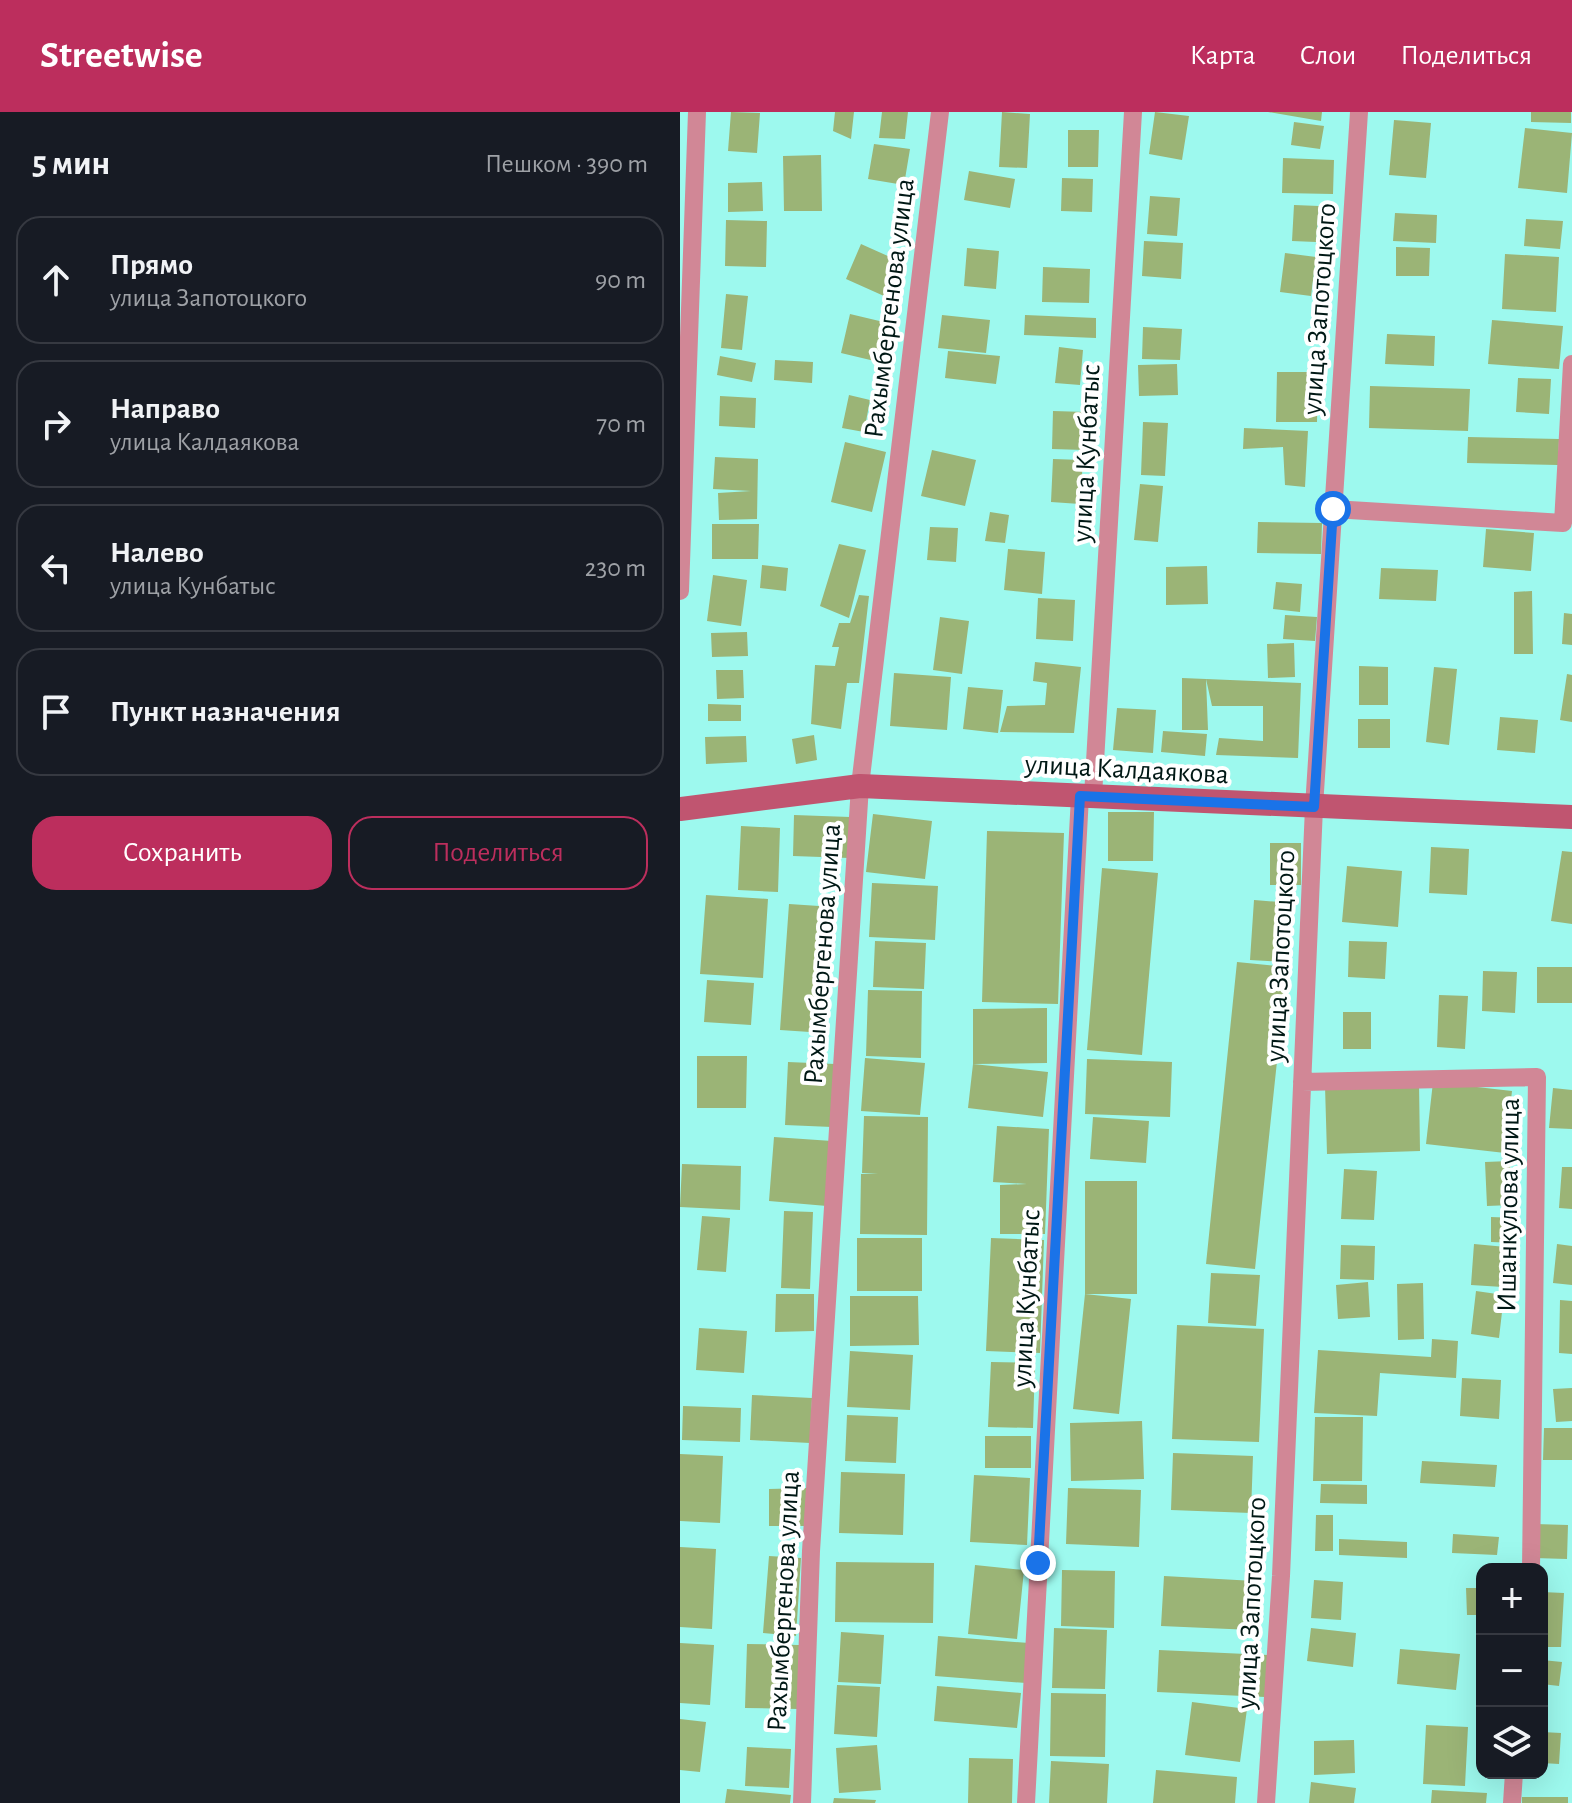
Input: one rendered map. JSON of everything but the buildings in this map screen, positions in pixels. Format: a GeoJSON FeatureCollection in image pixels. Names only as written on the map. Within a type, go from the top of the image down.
{"type":"FeatureCollection","features":[{"type":"Feature","properties":{"kind":"street"},"geometry":{"type":"LineString","coordinates":[[680,591],[697,112]]}},
{"type":"Feature","properties":{"kind":"street","name":"Рахымбергенова улица"},"geometry":{"type":"LineString","coordinates":[[802,1803],[811,1551],[860,786],[940,112]]}},
{"type":"Feature","properties":{"kind":"street","name":"улица Кунбатыс"},"geometry":{"type":"LineString","coordinates":[[1026,1803],[1086,796],[1133,112]]}},
{"type":"Feature","properties":{"kind":"street","name":"улица Запотоцкого"},"geometry":{"type":"LineString","coordinates":[[1266,1803],[1282,1560],[1314,807],[1359,112]]}},
{"type":"Feature","properties":{"kind":"street"},"geometry":{"type":"LineString","coordinates":[[1333,509],[1563,523],[1572,364]]}},
{"type":"Feature","properties":{"kind":"street","name":"улица Калдаякова"},"geometry":{"type":"LineString","coordinates":[[680,809],[860,786],[1572,817]]}},
{"type":"Feature","properties":{"kind":"street","name":"Ишанкулова улица"},"geometry":{"type":"LineString","coordinates":[[1302,1082],[1537,1077],[1531,1563]]}},
{"type":"Feature","properties":{"kind":"street"},"geometry":{"type":"LineString","coordinates":[[1512,1803],[1514,1779]]}},
{"type":"Feature","properties":{"kind":"route"},"geometry":{"type":"LineString","coordinates":[[1038,1563],[1080,796],[1314,807],[1333,509]]}}]}
